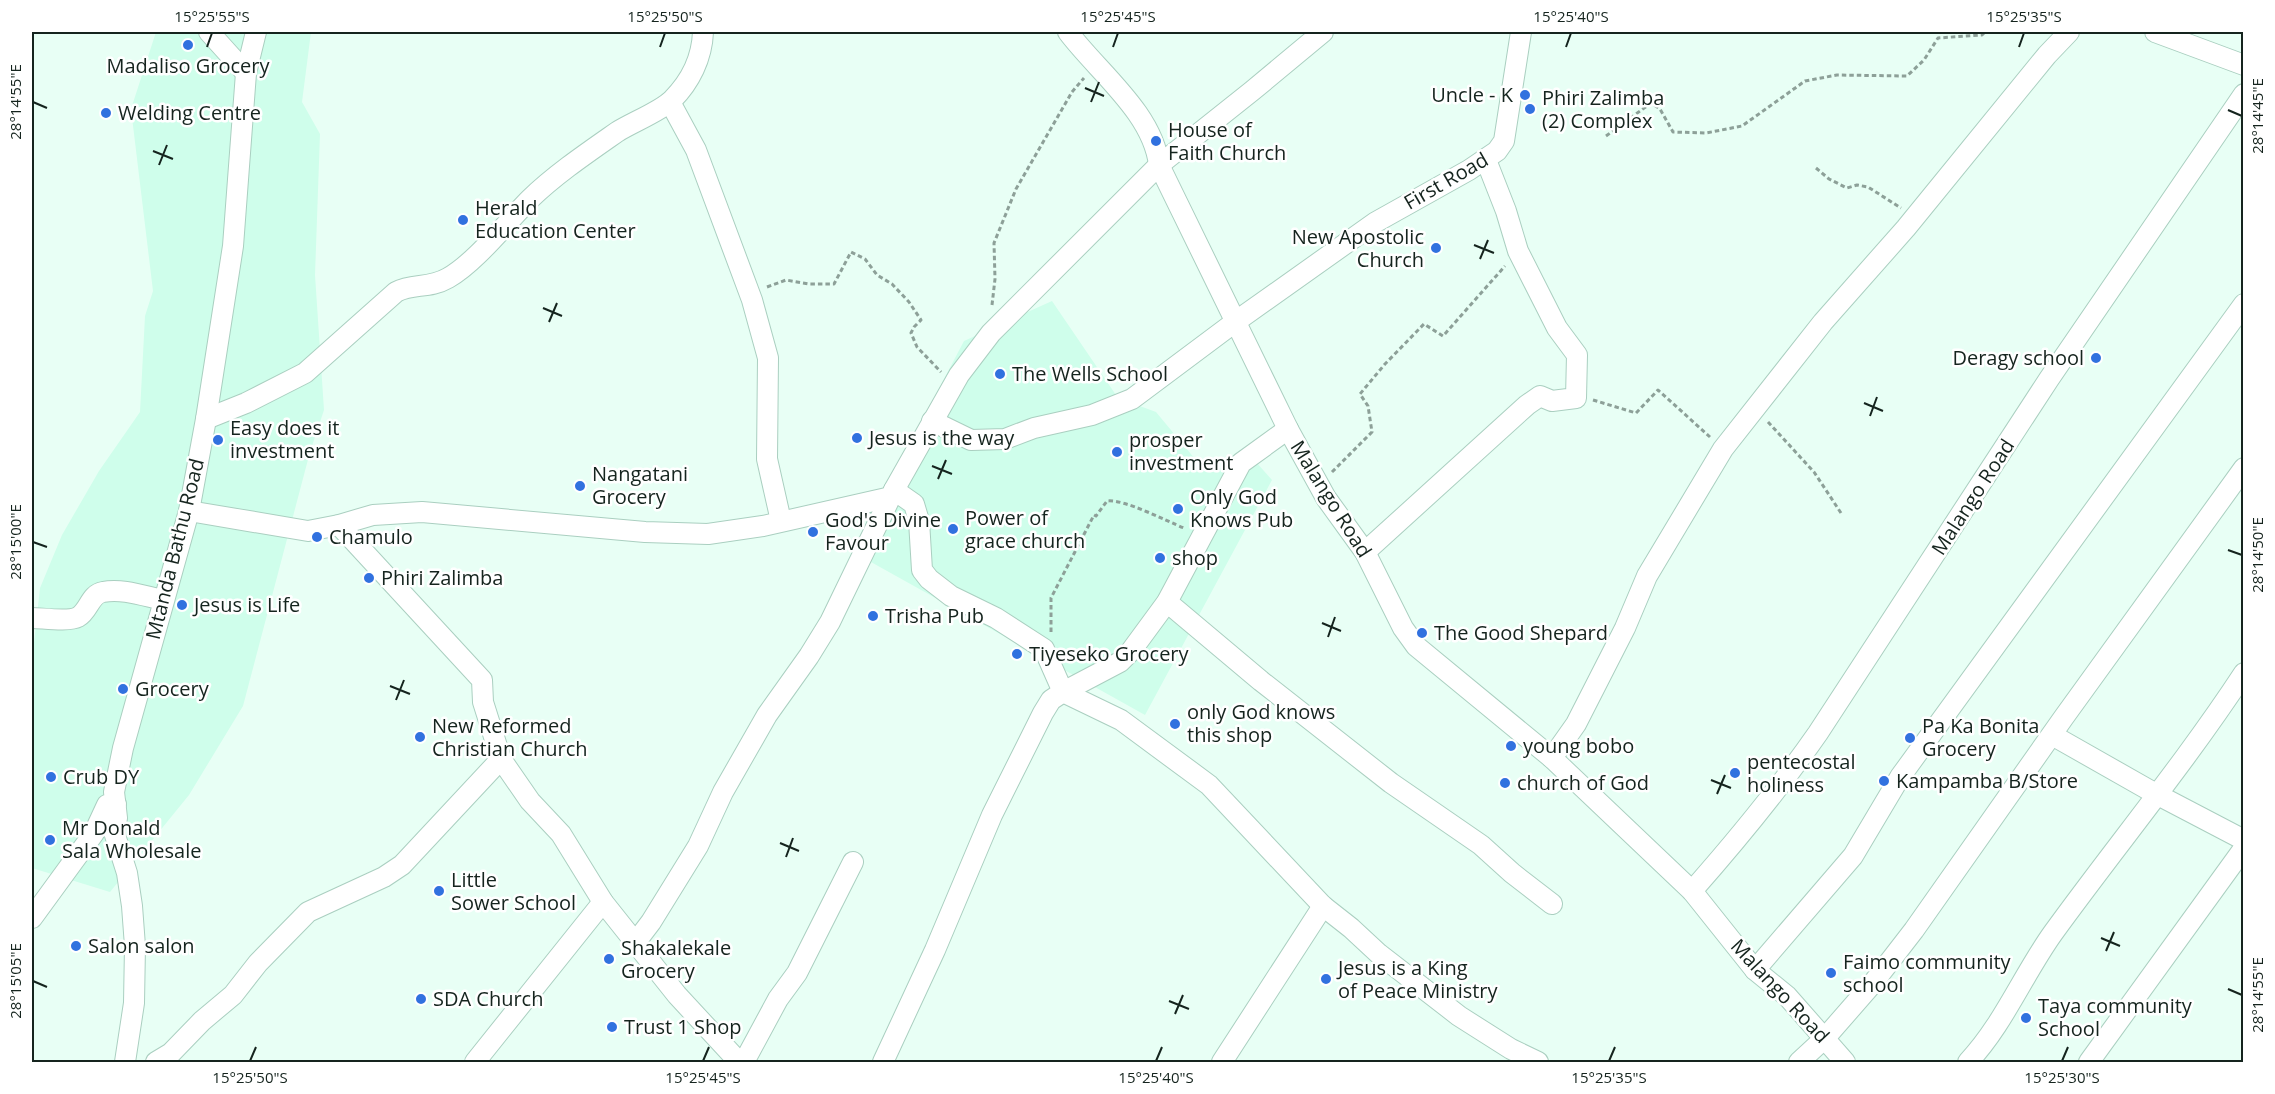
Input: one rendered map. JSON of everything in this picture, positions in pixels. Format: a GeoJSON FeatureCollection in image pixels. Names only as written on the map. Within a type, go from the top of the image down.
{"type":"FeatureCollection","features":[{"type":"Feature","properties":{"kind":"street"},"geometry":{"type":"LineString","coordinates":[[209,32],[246,74]]}},
{"type":"Feature","properties":{"kind":"street","name":"Mtanda Bathu Road"},"geometry":{"type":"LineString","coordinates":[[125,1062],[134,1003],[135,946],[127,873],[114,832],[117,818],[114,792],[117,772],[189,511],[233,246],[246,74],[256,32]]}},
{"type":"Feature","properties":{"kind":"street"},"geometry":{"type":"LineString","coordinates":[[206,419],[246,403],[305,372],[352,328],[396,292],[410,287],[436,284],[467,264],[532,197],[568,167],[627,125],[670,102],[686,82],[700,55],[703,32]]}},
{"type":"Feature","properties":{"kind":"street","name":"Malango Road"},"geometry":{"type":"LineString","coordinates":[[1068,32],[1132,105],[1157,153],[1158,165],[1288,429],[1326,498],[1365,552],[1403,628],[1416,646],[1552,758],[1692,891],[1755,970],[1787,996],[1845,1062]]}},
{"type":"Feature","properties":{"kind":"street"},"geometry":{"type":"LineString","coordinates":[[635,943],[698,846],[723,792],[767,715],[830,622],[892,494],[932,421],[956,380],[991,333],[1158,165],[1252,92],[1323,32]]}},
{"type":"Feature","properties":{"kind":"street","name":"First Road"},"geometry":{"type":"LineString","coordinates":[[932,421],[971,440],[1005,439],[1034,428],[1092,415],[1132,399],[1235,322],[1376,222],[1486,160],[1497,151],[1504,141],[1521,32]]}},
{"type":"Feature","properties":{"kind":"street"},"geometry":{"type":"LineString","coordinates":[[1552,758],[1576,724],[1625,628],[1647,576],[1723,449],[1822,322],[1915,216],[2047,55],[2069,32]]}},
{"type":"Feature","properties":{"kind":"street"},"geometry":{"type":"LineString","coordinates":[[2155,32],[2244,65]]}},
{"type":"Feature","properties":{"kind":"street","name":"Malango Road"},"geometry":{"type":"LineString","coordinates":[[1692,891],[1788,777],[2056,370],[2244,94]]}},
{"type":"Feature","properties":{"kind":"street"},"geometry":{"type":"LineString","coordinates":[[670,102],[696,150],[749,290],[768,358],[767,459],[782,520]]}},
{"type":"Feature","properties":{"kind":"street"},"geometry":{"type":"LineString","coordinates":[[1365,552],[1527,405],[1540,396],[1552,401],[1576,398],[1577,355],[1557,328],[1518,251],[1506,210],[1486,160]]}},
{"type":"Feature","properties":{"kind":"street"},"geometry":{"type":"LineString","coordinates":[[1755,970],[1853,856],[1900,777],[2244,304]]}},
{"type":"Feature","properties":{"kind":"street"},"geometry":{"type":"LineString","coordinates":[[883,1062],[935,950],[992,815],[1051,700],[1126,657],[1167,602],[1241,463],[1288,429]]}},
{"type":"Feature","properties":{"kind":"street"},"geometry":{"type":"LineString","coordinates":[[1799,1062],[1825,1038],[1914,930],[2244,468]]}},
{"type":"Feature","properties":{"kind":"street"},"geometry":{"type":"LineString","coordinates":[[189,511],[300,530],[339,525],[373,515],[422,512],[677,534],[708,534],[764,526],[892,494],[914,504],[919,521],[922,570],[929,579],[951,596],[996,618],[1044,649],[1063,692],[1121,720],[1209,785],[1323,906],[1414,983],[1459,1016],[1506,1056],[1538,1062]]}},
{"type":"Feature","properties":{"kind":"street"},"geometry":{"type":"LineString","coordinates":[[339,525],[482,680],[483,702],[501,759],[530,801],[561,834],[603,902],[635,943],[677,995],[739,1062]]}},
{"type":"Feature","properties":{"kind":"street"},"geometry":{"type":"LineString","coordinates":[[32,618],[74,619],[85,611],[93,597],[101,592],[117,591],[163,600]]}},
{"type":"Feature","properties":{"kind":"street"},"geometry":{"type":"LineString","coordinates":[[1167,602],[1270,688],[1391,783],[1481,845],[1552,904]]}},
{"type":"Feature","properties":{"kind":"street"},"geometry":{"type":"LineString","coordinates":[[1968,1062],[1989,1036],[2051,936],[2209,726],[2244,673]]}},
{"type":"Feature","properties":{"kind":"street"},"geometry":{"type":"LineString","coordinates":[[2052,735],[2156,794],[2244,840]]}},
{"type":"Feature","properties":{"kind":"street"},"geometry":{"type":"LineString","coordinates":[[156,1062],[171,1053],[202,1021],[233,996],[258,963],[308,912],[384,877],[402,865],[459,801],[501,759]]}},
{"type":"Feature","properties":{"kind":"street"},"geometry":{"type":"LineString","coordinates":[[32,918],[94,833],[107,805],[116,804]]}},
{"type":"Feature","properties":{"kind":"street"},"geometry":{"type":"LineString","coordinates":[[2089,1062],[2244,848]]}},
{"type":"Feature","properties":{"kind":"street"},"geometry":{"type":"LineString","coordinates":[[744,1062],[778,999],[797,973],[853,862]]}},
{"type":"Feature","properties":{"kind":"street"},"geometry":{"type":"LineString","coordinates":[[475,1062],[603,902]]}},
{"type":"Feature","properties":{"kind":"street"},"geometry":{"type":"LineString","coordinates":[[1222,1062],[1323,906]]}},
{"type":"Feature","properties":{"kind":"path"},"geometry":{"type":"LineString","coordinates":[[1606,136],[1651,103],[1660,109],[1673,132],[1706,133],[1742,126],[1805,81],[1837,75],[1907,76],[1924,60],[1938,38],[1982,35],[1985,32]]}},
{"type":"Feature","properties":{"kind":"path"},"geometry":{"type":"LineString","coordinates":[[991,333],[995,279],[994,243],[1016,189],[1072,92],[1095,65]]}},
{"type":"Feature","properties":{"kind":"path"},"geometry":{"type":"LineString","coordinates":[[1816,168],[1828,179],[1847,189],[1857,184],[1868,187],[1915,216]]}},
{"type":"Feature","properties":{"kind":"path"},"geometry":{"type":"LineString","coordinates":[[1326,498],[1326,478],[1372,432],[1368,406],[1360,394],[1424,324],[1443,336],[1518,251]]}},
{"type":"Feature","properties":{"kind":"path"},"geometry":{"type":"LineString","coordinates":[[749,290],[762,289],[786,280],[809,284],[834,284],[851,252],[865,259],[877,275],[892,284],[909,302],[921,320],[911,333],[917,347],[948,378],[956,380]]}},
{"type":"Feature","properties":{"kind":"path"},"geometry":{"type":"LineString","coordinates":[[1576,398],[1596,401],[1636,413],[1658,390],[1723,449]]}},
{"type":"Feature","properties":{"kind":"path"},"geometry":{"type":"LineString","coordinates":[[1757,405],[1768,422],[1814,472],[1842,513]]}},
{"type":"Feature","properties":{"kind":"path"},"geometry":{"type":"LineString","coordinates":[[1044,649],[1051,647],[1051,598],[1094,515],[1096,516],[1107,501],[1113,500],[1139,509],[1201,536]]}},
{"type":"Feature","properties":{"kind":"shaded area"},"geometry":{"type":"Polygon","coordinates":[[[156,32],[311,32],[302,102],[320,134],[315,275],[324,410],[310,452],[243,706],[189,795],[110,892],[32,868],[32,661],[40,588],[62,535],[99,471],[140,412],[145,316],[153,291],[131,109],[156,32]]]}},
{"type":"Feature","properties":{"kind":"shaded area"},"geometry":{"type":"Polygon","coordinates":[[[1052,301],[1118,398],[1156,412],[1205,471],[1256,462],[1272,480],[1145,715],[853,552],[964,341],[1052,301]]]}},
{"type":"Feature","properties":{"kind":"place","name":"Madaliso Grocery"},"geometry":{"type":"Point","coordinates":[188,45]}},
{"type":"Feature","properties":{"kind":"place","name":"Uncle - K"},"geometry":{"type":"Point","coordinates":[1525,95]}},
{"type":"Feature","properties":{"kind":"place","name":"Phiri Zalimba (2) Complex"},"geometry":{"type":"Point","coordinates":[1530,109]}},
{"type":"Feature","properties":{"kind":"place","name":"Welding Centre"},"geometry":{"type":"Point","coordinates":[106,113]}},
{"type":"Feature","properties":{"kind":"place","name":"House of Faith Church"},"geometry":{"type":"Point","coordinates":[1156,141]}},
{"type":"Feature","properties":{"kind":"place","name":"Herald Education Center"},"geometry":{"type":"Point","coordinates":[463,220]}},
{"type":"Feature","properties":{"kind":"place","name":"New Apostolic Church"},"geometry":{"type":"Point","coordinates":[1436,248]}},
{"type":"Feature","properties":{"kind":"place","name":"Deragy school"},"geometry":{"type":"Point","coordinates":[2096,358]}},
{"type":"Feature","properties":{"kind":"place","name":"The Wells School"},"geometry":{"type":"Point","coordinates":[1000,374]}},
{"type":"Feature","properties":{"kind":"place","name":"Jesus is the way"},"geometry":{"type":"Point","coordinates":[857,438]}},
{"type":"Feature","properties":{"kind":"place","name":"Easy does it investment"},"geometry":{"type":"Point","coordinates":[218,440]}},
{"type":"Feature","properties":{"kind":"place","name":"prosper investment"},"geometry":{"type":"Point","coordinates":[1117,452]}},
{"type":"Feature","properties":{"kind":"place","name":"Nangatani Grocery"},"geometry":{"type":"Point","coordinates":[580,486]}},
{"type":"Feature","properties":{"kind":"place","name":"Only God Knows Pub"},"geometry":{"type":"Point","coordinates":[1178,509]}},
{"type":"Feature","properties":{"kind":"place","name":"Power of grace church"},"geometry":{"type":"Point","coordinates":[953,529]}},
{"type":"Feature","properties":{"kind":"place","name":"God's Divine Favour"},"geometry":{"type":"Point","coordinates":[813,532]}},
{"type":"Feature","properties":{"kind":"place","name":"Chamulo"},"geometry":{"type":"Point","coordinates":[317,537]}},
{"type":"Feature","properties":{"kind":"place","name":"shop"},"geometry":{"type":"Point","coordinates":[1160,558]}},
{"type":"Feature","properties":{"kind":"place","name":"Phiri Zalimba"},"geometry":{"type":"Point","coordinates":[369,578]}},
{"type":"Feature","properties":{"kind":"place","name":"Jesus is Life"},"geometry":{"type":"Point","coordinates":[182,605]}},
{"type":"Feature","properties":{"kind":"place","name":"Trisha Pub"},"geometry":{"type":"Point","coordinates":[873,616]}},
{"type":"Feature","properties":{"kind":"place","name":"The Good Shepard"},"geometry":{"type":"Point","coordinates":[1422,633]}},
{"type":"Feature","properties":{"kind":"place","name":"Tiyeseko Grocery"},"geometry":{"type":"Point","coordinates":[1017,654]}},
{"type":"Feature","properties":{"kind":"place","name":"Grocery"},"geometry":{"type":"Point","coordinates":[123,689]}},
{"type":"Feature","properties":{"kind":"place","name":"only God knows this shop"},"geometry":{"type":"Point","coordinates":[1175,724]}},
{"type":"Feature","properties":{"kind":"place","name":"New Reformed Christian Church"},"geometry":{"type":"Point","coordinates":[420,737]}},
{"type":"Feature","properties":{"kind":"place","name":"Pa Ka Bonita Grocery"},"geometry":{"type":"Point","coordinates":[1910,738]}},
{"type":"Feature","properties":{"kind":"place","name":"young bobo"},"geometry":{"type":"Point","coordinates":[1511,746]}},
{"type":"Feature","properties":{"kind":"place","name":"pentecostal holiness"},"geometry":{"type":"Point","coordinates":[1735,773]}},
{"type":"Feature","properties":{"kind":"place","name":"Crub DY"},"geometry":{"type":"Point","coordinates":[51,777]}},
{"type":"Feature","properties":{"kind":"place","name":"Kampamba B/Store"},"geometry":{"type":"Point","coordinates":[1884,781]}},
{"type":"Feature","properties":{"kind":"place","name":"church of God"},"geometry":{"type":"Point","coordinates":[1505,783]}},
{"type":"Feature","properties":{"kind":"place","name":"Mr Donald Sala Wholesale"},"geometry":{"type":"Point","coordinates":[50,840]}},
{"type":"Feature","properties":{"kind":"place","name":"Little Sower School"},"geometry":{"type":"Point","coordinates":[439,891]}},
{"type":"Feature","properties":{"kind":"place","name":"Salon salon"},"geometry":{"type":"Point","coordinates":[76,946]}},
{"type":"Feature","properties":{"kind":"place","name":"Shakalekale Grocery"},"geometry":{"type":"Point","coordinates":[609,959]}},
{"type":"Feature","properties":{"kind":"place","name":"Faimo community school"},"geometry":{"type":"Point","coordinates":[1831,973]}},
{"type":"Feature","properties":{"kind":"place","name":"Jesus is a King of Peace Ministry"},"geometry":{"type":"Point","coordinates":[1326,979]}},
{"type":"Feature","properties":{"kind":"place","name":"SDA Church"},"geometry":{"type":"Point","coordinates":[421,999]}},
{"type":"Feature","properties":{"kind":"place","name":"Taya community School"},"geometry":{"type":"Point","coordinates":[2026,1018]}},
{"type":"Feature","properties":{"kind":"place","name":"Trust 1 Shop"},"geometry":{"type":"Point","coordinates":[612,1027]}}]}
